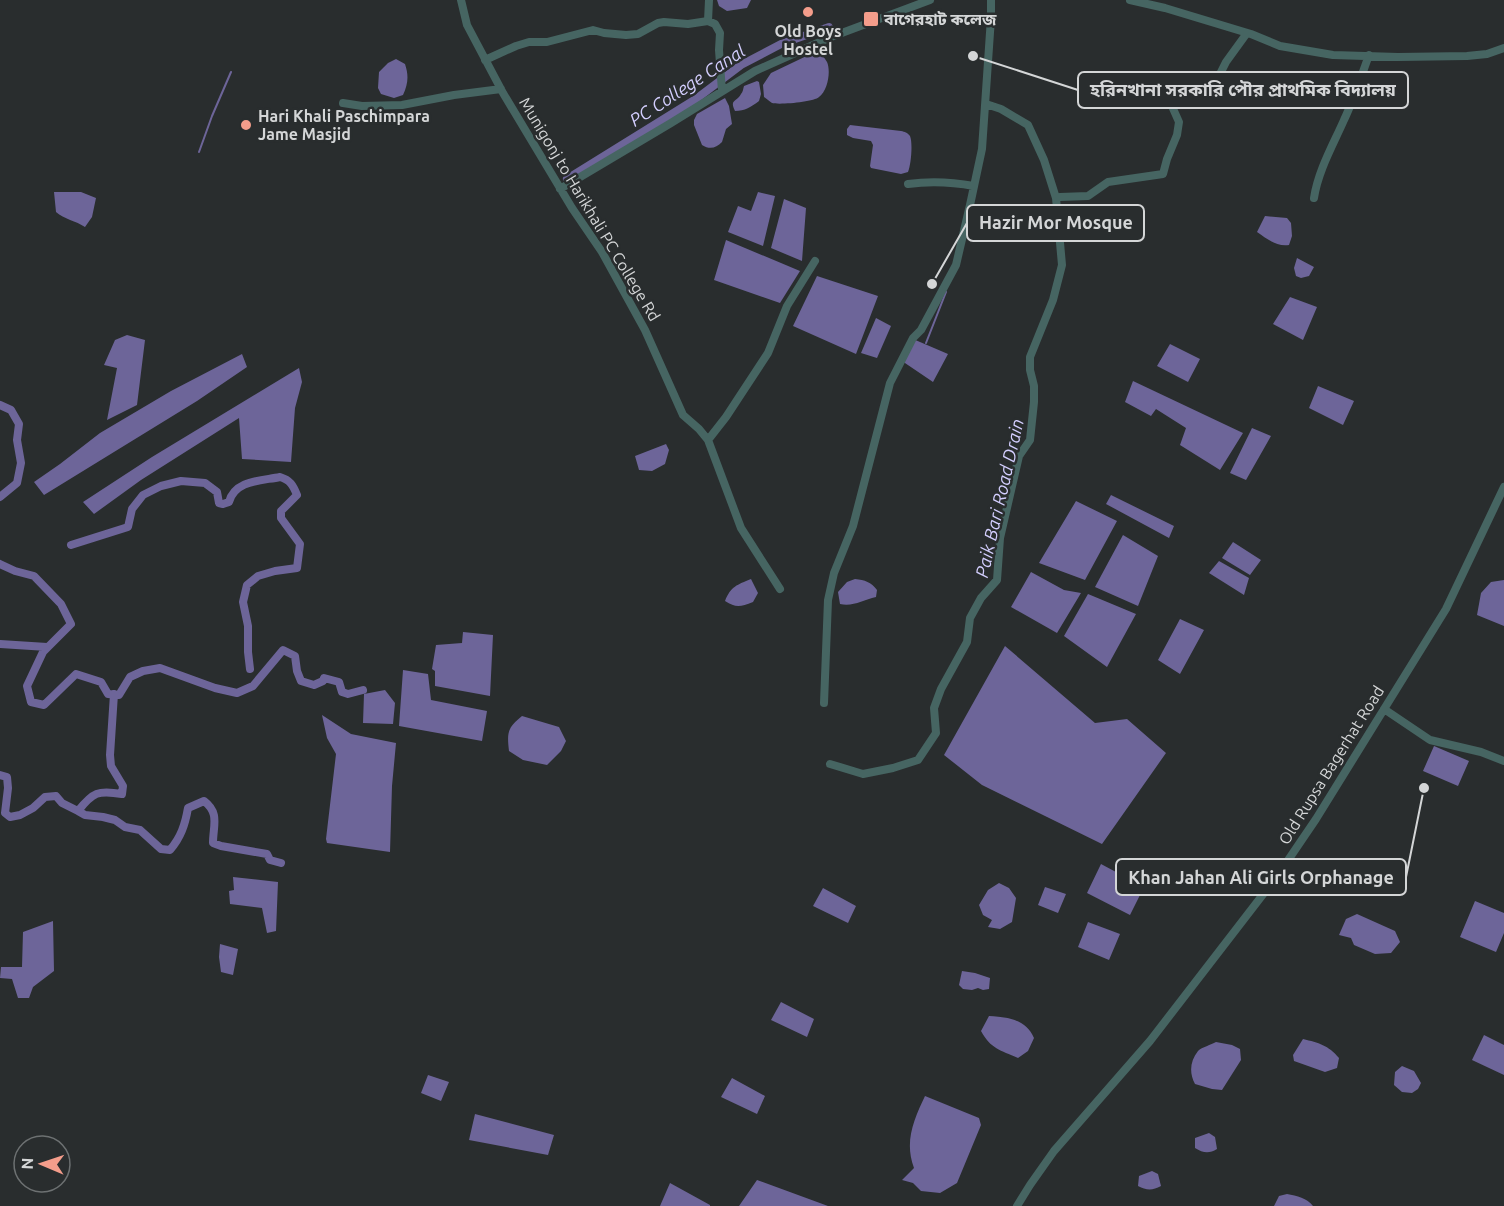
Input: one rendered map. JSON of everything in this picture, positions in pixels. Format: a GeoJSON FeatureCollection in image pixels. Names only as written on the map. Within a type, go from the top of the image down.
{"type":"FeatureCollection","features":[{"type":"Feature","properties":{"kind":"street","name":"Munigonj to Harikhali PC College Rd"},"geometry":{"type":"LineString","coordinates":[[461,0],[467,25],[485,60],[560,189],[602,252],[645,330],[683,415],[708,440],[741,528],[780,589]]}},
{"type":"Feature","properties":{"kind":"street"},"geometry":{"type":"LineString","coordinates":[[708,21],[709,0]]}},
{"type":"Feature","properties":{"kind":"street"},"geometry":{"type":"LineString","coordinates":[[560,189],[755,71],[831,37],[930,0]]}},
{"type":"Feature","properties":{"kind":"street"},"geometry":{"type":"LineString","coordinates":[[824,703],[828,600],[834,573],[853,526],[890,383],[956,264],[982,149],[991,18],[990,0]]}},
{"type":"Feature","properties":{"kind":"street"},"geometry":{"type":"LineString","coordinates":[[1130,0],[1165,8],[1247,33],[1280,46],[1333,55],[1467,56],[1487,54],[1504,48]]}},
{"type":"Feature","properties":{"kind":"street"},"geometry":{"type":"LineString","coordinates":[[485,60],[529,42],[547,42],[593,30],[626,35],[638,34],[658,23],[688,24],[708,21],[715,24],[720,33],[722,91]]}},
{"type":"Feature","properties":{"kind":"street"},"geometry":{"type":"LineString","coordinates":[[1060,197],[1088,196],[1108,182],[1163,174],[1177,135],[1179,122],[1171,104],[1187,91],[1204,88],[1219,76],[1247,33]]}},
{"type":"Feature","properties":{"kind":"street"},"geometry":{"type":"LineString","coordinates":[[1314,198],[1322,171],[1369,55]]}},
{"type":"Feature","properties":{"kind":"street"},"geometry":{"type":"LineString","coordinates":[[343,103],[362,106],[402,105],[501,89]]}},
{"type":"Feature","properties":{"kind":"street"},"geometry":{"type":"LineString","coordinates":[[830,764],[863,774],[918,760],[936,734],[934,708],[941,689],[967,642],[970,618],[981,598],[997,580],[1000,538],[1019,456],[1030,440],[1034,386],[1030,357],[1053,300],[1062,266],[1056,198],[1044,160],[1028,125],[1001,109],[986,104]]}},
{"type":"Feature","properties":{"kind":"street"},"geometry":{"type":"LineString","coordinates":[[908,184],[957,183],[974,186]]}},
{"type":"Feature","properties":{"kind":"street"},"geometry":{"type":"LineString","coordinates":[[708,440],[768,353],[787,306],[814,261]]}},
{"type":"Feature","properties":{"kind":"street","name":"Old Rupsa Bagerhat Road"},"geometry":{"type":"LineString","coordinates":[[1017,1206],[1054,1151],[1150,1041],[1278,875],[1316,819],[1446,609],[1504,487]]}},
{"type":"Feature","properties":{"kind":"street"},"geometry":{"type":"LineString","coordinates":[[1384,709],[1430,740],[1481,752],[1504,761]]}},
{"type":"Feature","properties":{"kind":"shaded area"},"geometry":{"type":"Polygon","coordinates":[[[717,0],[751,0],[747,8],[727,11],[719,6],[717,0]]]}},
{"type":"Feature","properties":{"kind":"shaded area"},"geometry":{"type":"Polygon","coordinates":[[[817,51],[827,62],[829,70],[827,85],[819,97],[804,102],[782,104],[772,103],[764,97],[763,85],[771,73],[817,51]]]}},
{"type":"Feature","properties":{"kind":"shaded area"},"geometry":{"type":"Polygon","coordinates":[[[396,59],[405,64],[407,80],[403,95],[394,98],[381,94],[378,88],[379,72],[396,59]]]}},
{"type":"Feature","properties":{"kind":"shaded area"},"geometry":{"type":"Polygon","coordinates":[[[757,81],[761,94],[759,101],[748,108],[735,111],[733,102],[742,93],[744,86],[757,81]]]}},
{"type":"Feature","properties":{"kind":"shaded area"},"geometry":{"type":"Polygon","coordinates":[[[725,98],[732,124],[726,129],[720,144],[713,148],[705,147],[702,145],[694,120],[697,114],[725,98]]]}},
{"type":"Feature","properties":{"kind":"shaded area"},"geometry":{"type":"Polygon","coordinates":[[[850,125],[906,132],[911,139],[908,172],[901,174],[871,168],[873,145],[871,141],[847,135],[850,125]]]}},
{"type":"Feature","properties":{"kind":"shaded area"},"geometry":{"type":"Polygon","coordinates":[[[54,192],[81,192],[96,198],[92,217],[85,227],[56,212],[54,192]]]}},
{"type":"Feature","properties":{"kind":"shaded area"},"geometry":{"type":"Polygon","coordinates":[[[758,192],[775,196],[763,246],[728,232],[738,206],[751,211],[758,192]]]}},
{"type":"Feature","properties":{"kind":"shaded area"},"geometry":{"type":"Polygon","coordinates":[[[784,199],[806,208],[802,261],[771,248],[784,199]]]}},
{"type":"Feature","properties":{"kind":"shaded area"},"geometry":{"type":"Polygon","coordinates":[[[1265,216],[1287,218],[1291,223],[1292,236],[1289,245],[1276,244],[1257,232],[1265,216]]]}},
{"type":"Feature","properties":{"kind":"shaded area"},"geometry":{"type":"Polygon","coordinates":[[[726,240],[800,271],[780,303],[714,280],[726,240]]]}},
{"type":"Feature","properties":{"kind":"shaded area"},"geometry":{"type":"Polygon","coordinates":[[[1297,258],[1314,267],[1309,276],[1301,278],[1296,276],[1294,268],[1297,258]]]}},
{"type":"Feature","properties":{"kind":"shaded area"},"geometry":{"type":"Polygon","coordinates":[[[817,276],[878,296],[856,354],[793,326],[817,276]]]}},
{"type":"Feature","properties":{"kind":"shaded area"},"geometry":{"type":"Polygon","coordinates":[[[1290,297],[1317,307],[1303,340],[1273,324],[1290,297]]]}},
{"type":"Feature","properties":{"kind":"shaded area"},"geometry":{"type":"Polygon","coordinates":[[[876,318],[891,326],[877,358],[861,353],[876,318]]]}},
{"type":"Feature","properties":{"kind":"shaded area"},"geometry":{"type":"Polygon","coordinates":[[[127,335],[145,340],[137,405],[107,420],[117,368],[104,365],[115,340],[127,335]]]}},
{"type":"Feature","properties":{"kind":"shaded area"},"geometry":{"type":"Polygon","coordinates":[[[913,339],[948,354],[933,382],[902,361],[913,339]]]}},
{"type":"Feature","properties":{"kind":"shaded area"},"geometry":{"type":"Polygon","coordinates":[[[1170,344],[1200,359],[1188,382],[1157,366],[1170,344]]]}},
{"type":"Feature","properties":{"kind":"shaded area"},"geometry":{"type":"Polygon","coordinates":[[[242,354],[247,367],[197,401],[44,495],[34,482],[100,433],[171,391],[242,354]]]}},
{"type":"Feature","properties":{"kind":"shaded area"},"geometry":{"type":"Polygon","coordinates":[[[299,368],[302,382],[295,408],[291,462],[242,459],[239,418],[141,480],[94,514],[83,502],[152,457],[299,368]]]}},
{"type":"Feature","properties":{"kind":"shaded area"},"geometry":{"type":"Polygon","coordinates":[[[1133,381],[1243,433],[1220,470],[1180,445],[1186,428],[1156,409],[1151,416],[1125,402],[1133,381]]]}},
{"type":"Feature","properties":{"kind":"shaded area"},"geometry":{"type":"Polygon","coordinates":[[[1318,386],[1354,401],[1343,425],[1309,408],[1318,386]]]}},
{"type":"Feature","properties":{"kind":"shaded area"},"geometry":{"type":"Polygon","coordinates":[[[1252,428],[1271,436],[1246,480],[1230,473],[1252,428]]]}},
{"type":"Feature","properties":{"kind":"shaded area"},"geometry":{"type":"Polygon","coordinates":[[[666,444],[669,450],[665,464],[652,471],[639,470],[635,456],[666,444]]]}},
{"type":"Feature","properties":{"kind":"shaded area"},"geometry":{"type":"Polygon","coordinates":[[[1111,495],[1174,526],[1169,538],[1106,504],[1111,495]]]}},
{"type":"Feature","properties":{"kind":"shaded area"},"geometry":{"type":"Polygon","coordinates":[[[1076,501],[1117,521],[1085,580],[1039,563],[1076,501]]]}},
{"type":"Feature","properties":{"kind":"shaded area"},"geometry":{"type":"Polygon","coordinates":[[[1123,535],[1158,556],[1138,606],[1095,587],[1123,535]]]}},
{"type":"Feature","properties":{"kind":"shaded area"},"geometry":{"type":"Polygon","coordinates":[[[1233,542],[1261,560],[1250,575],[1222,558],[1233,542]]]}},
{"type":"Feature","properties":{"kind":"shaded area"},"geometry":{"type":"Polygon","coordinates":[[[1219,561],[1249,578],[1244,595],[1209,573],[1219,561]]]}},
{"type":"Feature","properties":{"kind":"shaded area"},"geometry":{"type":"Polygon","coordinates":[[[1031,572],[1064,590],[1081,593],[1057,633],[1011,607],[1031,572]]]}},
{"type":"Feature","properties":{"kind":"shaded area"},"geometry":{"type":"Polygon","coordinates":[[[751,579],[758,593],[753,602],[738,606],[725,601],[735,587],[751,579]]]}},
{"type":"Feature","properties":{"kind":"shaded area"},"geometry":{"type":"Polygon","coordinates":[[[855,579],[872,585],[877,590],[876,597],[854,604],[840,604],[838,592],[847,582],[855,579]]]}},
{"type":"Feature","properties":{"kind":"shaded area"},"geometry":{"type":"Polygon","coordinates":[[[1504,580],[1504,626],[1477,615],[1481,593],[1491,582],[1504,580]]]}},
{"type":"Feature","properties":{"kind":"shaded area"},"geometry":{"type":"Polygon","coordinates":[[[1088,594],[1136,614],[1107,667],[1064,636],[1088,594]]]}},
{"type":"Feature","properties":{"kind":"shaded area"},"geometry":{"type":"Polygon","coordinates":[[[1180,619],[1204,630],[1180,674],[1158,660],[1180,619]]]}},
{"type":"Feature","properties":{"kind":"shaded area"},"geometry":{"type":"Polygon","coordinates":[[[463,632],[493,635],[490,696],[435,686],[435,671],[432,669],[436,645],[462,643],[463,632]]]}},
{"type":"Feature","properties":{"kind":"shaded area"},"geometry":{"type":"Polygon","coordinates":[[[1005,646],[1095,723],[1127,719],[1166,753],[1102,844],[982,785],[944,755],[1005,646]]]}},
{"type":"Feature","properties":{"kind":"shaded area"},"geometry":{"type":"Polygon","coordinates":[[[403,670],[428,674],[431,700],[487,711],[482,741],[399,726],[403,670]]]}},
{"type":"Feature","properties":{"kind":"shaded area"},"geometry":{"type":"Polygon","coordinates":[[[385,690],[395,703],[393,724],[363,723],[364,694],[385,690]]]}},
{"type":"Feature","properties":{"kind":"shaded area"},"geometry":{"type":"Polygon","coordinates":[[[322,715],[351,734],[396,743],[390,852],[327,843],[336,754],[327,738],[322,715]]]}},
{"type":"Feature","properties":{"kind":"shaded area"},"geometry":{"type":"Polygon","coordinates":[[[522,716],[559,727],[566,741],[561,751],[547,765],[523,760],[509,751],[509,731],[522,716]]]}},
{"type":"Feature","properties":{"kind":"shaded area"},"geometry":{"type":"Polygon","coordinates":[[[1434,746],[1469,761],[1458,786],[1423,771],[1434,746]]]}},
{"type":"Feature","properties":{"kind":"shaded area"},"geometry":{"type":"Polygon","coordinates":[[[1101,864],[1144,887],[1130,915],[1087,893],[1101,864]]]}},
{"type":"Feature","properties":{"kind":"shaded area"},"geometry":{"type":"Polygon","coordinates":[[[233,877],[278,882],[276,931],[267,933],[262,908],[230,904],[229,891],[234,890],[233,877]]]}},
{"type":"Feature","properties":{"kind":"shaded area"},"geometry":{"type":"Polygon","coordinates":[[[999,883],[1009,888],[1016,898],[1012,922],[1000,929],[988,927],[992,920],[983,915],[979,905],[988,890],[999,883]]]}},
{"type":"Feature","properties":{"kind":"shaded area"},"geometry":{"type":"Polygon","coordinates":[[[1045,887],[1066,894],[1058,913],[1038,905],[1045,887]]]}},
{"type":"Feature","properties":{"kind":"shaded area"},"geometry":{"type":"Polygon","coordinates":[[[823,888],[856,906],[848,923],[813,906],[823,888]]]}},
{"type":"Feature","properties":{"kind":"shaded area"},"geometry":{"type":"Polygon","coordinates":[[[1475,901],[1504,913],[1504,933],[1496,952],[1460,937],[1475,901]]]}},
{"type":"Feature","properties":{"kind":"shaded area"},"geometry":{"type":"Polygon","coordinates":[[[1357,914],[1395,931],[1400,942],[1391,953],[1375,954],[1354,945],[1351,938],[1339,935],[1346,919],[1357,914]]]}},
{"type":"Feature","properties":{"kind":"shaded area"},"geometry":{"type":"Polygon","coordinates":[[[53,921],[54,971],[33,987],[29,998],[18,998],[12,979],[0,978],[1,967],[22,967],[23,932],[53,921]]]}},
{"type":"Feature","properties":{"kind":"shaded area"},"geometry":{"type":"Polygon","coordinates":[[[1088,922],[1120,934],[1109,960],[1078,947],[1088,922]]]}},
{"type":"Feature","properties":{"kind":"shaded area"},"geometry":{"type":"Polygon","coordinates":[[[220,944],[238,949],[233,975],[221,972],[220,944]]]}},
{"type":"Feature","properties":{"kind":"shaded area"},"geometry":{"type":"Polygon","coordinates":[[[962,971],[990,978],[989,989],[963,989],[959,985],[962,971]]]}},
{"type":"Feature","properties":{"kind":"shaded area"},"geometry":{"type":"Polygon","coordinates":[[[781,1002],[814,1019],[807,1037],[771,1020],[781,1002]]]}},
{"type":"Feature","properties":{"kind":"shaded area"},"geometry":{"type":"Polygon","coordinates":[[[989,1016],[1009,1018],[1026,1027],[1034,1038],[1028,1051],[1018,1058],[992,1045],[981,1031],[989,1016]]]}},
{"type":"Feature","properties":{"kind":"shaded area"},"geometry":{"type":"Polygon","coordinates":[[[1484,1035],[1504,1045],[1504,1075],[1472,1060],[1484,1035]]]}},
{"type":"Feature","properties":{"kind":"shaded area"},"geometry":{"type":"Polygon","coordinates":[[[1303,1039],[1319,1043],[1331,1050],[1339,1058],[1337,1068],[1325,1072],[1294,1061],[1293,1055],[1303,1039]]]}},
{"type":"Feature","properties":{"kind":"shaded area"},"geometry":{"type":"Polygon","coordinates":[[[1216,1042],[1240,1049],[1241,1060],[1222,1090],[1195,1084],[1191,1071],[1193,1059],[1198,1051],[1216,1042]]]}},
{"type":"Feature","properties":{"kind":"shaded area"},"geometry":{"type":"Polygon","coordinates":[[[1402,1066],[1414,1071],[1421,1083],[1412,1093],[1402,1092],[1394,1085],[1395,1072],[1402,1066]]]}},
{"type":"Feature","properties":{"kind":"shaded area"},"geometry":{"type":"Polygon","coordinates":[[[428,1075],[449,1082],[441,1101],[421,1093],[428,1075]]]}},
{"type":"Feature","properties":{"kind":"shaded area"},"geometry":{"type":"Polygon","coordinates":[[[732,1078],[765,1096],[757,1114],[721,1097],[732,1078]]]}},
{"type":"Feature","properties":{"kind":"shaded area"},"geometry":{"type":"Polygon","coordinates":[[[925,1096],[979,1118],[981,1125],[957,1183],[940,1193],[921,1191],[913,1183],[902,1180],[914,1168],[910,1140],[917,1113],[925,1096]]]}},
{"type":"Feature","properties":{"kind":"shaded area"},"geometry":{"type":"Polygon","coordinates":[[[475,1114],[554,1135],[548,1155],[469,1140],[475,1114]]]}},
{"type":"Feature","properties":{"kind":"shaded area"},"geometry":{"type":"Polygon","coordinates":[[[1209,1133],[1215,1137],[1217,1149],[1206,1152],[1195,1148],[1195,1138],[1209,1133]]]}},
{"type":"Feature","properties":{"kind":"shaded area"},"geometry":{"type":"Polygon","coordinates":[[[1152,1171],[1158,1174],[1161,1186],[1149,1189],[1138,1186],[1139,1176],[1152,1171]]]}},
{"type":"Feature","properties":{"kind":"shaded area"},"geometry":{"type":"Polygon","coordinates":[[[757,1180],[828,1206],[739,1206],[757,1180]]]}},
{"type":"Feature","properties":{"kind":"shaded area"},"geometry":{"type":"Polygon","coordinates":[[[670,1183],[710,1205],[710,1206],[660,1206],[670,1183]]]}},
{"type":"Feature","properties":{"kind":"shaded area"},"geometry":{"type":"Polygon","coordinates":[[[1287,1194],[1305,1199],[1313,1206],[1274,1206],[1279,1196],[1287,1194]]]}},
{"type":"Feature","properties":{"kind":"waterway","name":"PC College Canal"},"geometry":{"type":"LineString","coordinates":[[567,179],[696,99],[741,65],[781,44],[829,27]]}},
{"type":"Feature","properties":{"kind":"waterway"},"geometry":{"type":"LineString","coordinates":[[199,152],[231,72]]}},
{"type":"Feature","properties":{"kind":"waterway"},"geometry":{"type":"LineString","coordinates":[[926,343],[946,292]]}},
{"type":"Feature","properties":{"kind":"waterway"},"geometry":{"type":"LineString","coordinates":[[0,405],[11,410],[19,424],[17,440],[21,463],[17,483],[0,497]]}},
{"type":"Feature","properties":{"kind":"waterway"},"geometry":{"type":"LineString","coordinates":[[71,545],[128,527],[132,509],[143,495],[161,486],[181,481],[205,483],[217,492],[219,503],[223,504],[229,502],[232,495],[243,485],[280,477],[289,481],[297,495],[281,511],[281,518],[300,544],[297,568],[258,576],[247,585],[243,602],[248,626],[250,669]]}},
{"type":"Feature","properties":{"kind":"waterway"},"geometry":{"type":"LineString","coordinates":[[0,564],[34,576],[61,604],[71,624],[43,652],[27,686],[31,702],[44,705],[76,674],[101,682],[108,694],[119,695],[130,677],[143,671],[160,668],[215,688],[237,693],[253,686],[283,650],[295,656],[301,681],[314,685],[323,681],[324,678],[339,682],[342,692],[348,694],[363,690]]}},
{"type":"Feature","properties":{"kind":"waterway"},"geometry":{"type":"LineString","coordinates":[[0,644],[47,647]]}},
{"type":"Feature","properties":{"kind":"waterway"},"geometry":{"type":"LineString","coordinates":[[0,775],[7,777],[5,813],[10,817],[33,808],[45,797],[56,796],[62,803],[78,811],[92,796],[97,794],[107,792],[122,794],[123,786],[111,766],[110,755],[114,694]]}},
{"type":"Feature","properties":{"kind":"waterway"},"geometry":{"type":"LineString","coordinates":[[78,811],[85,815],[115,820],[125,827],[140,830],[161,849],[170,850],[182,830],[188,808],[204,801],[214,815],[213,843],[267,854],[270,860],[281,863]]}},
{"type":"Feature","properties":{"kind":"place","name":"Old Boys Hostel"},"geometry":{"type":"Point","coordinates":[808,12]}},
{"type":"Feature","properties":{"kind":"place","name":"বাগেরহাট কলেজ"},"geometry":{"type":"Point","coordinates":[871,19]}},
{"type":"Feature","properties":{"kind":"place","name":"হরিনখানা সরকারি পৌর প্রাথমিক বিদ্যালয়"},"geometry":{"type":"Point","coordinates":[973,56]}},
{"type":"Feature","properties":{"kind":"place","name":"Hari Khali Paschimpara Jame Masjid"},"geometry":{"type":"Point","coordinates":[246,125]}},
{"type":"Feature","properties":{"kind":"place","name":"Hazir Mor Mosque"},"geometry":{"type":"Point","coordinates":[932,284]}},
{"type":"Feature","properties":{"kind":"place","name":"Khan Jahan Ali Girls Orphanage"},"geometry":{"type":"Point","coordinates":[1424,788]}},
{"type":"Feature","properties":{"kind":"water label","name":"Paik Bari Road Drain"},"geometry":{"type":"Point","coordinates":[999,498]}}]}
